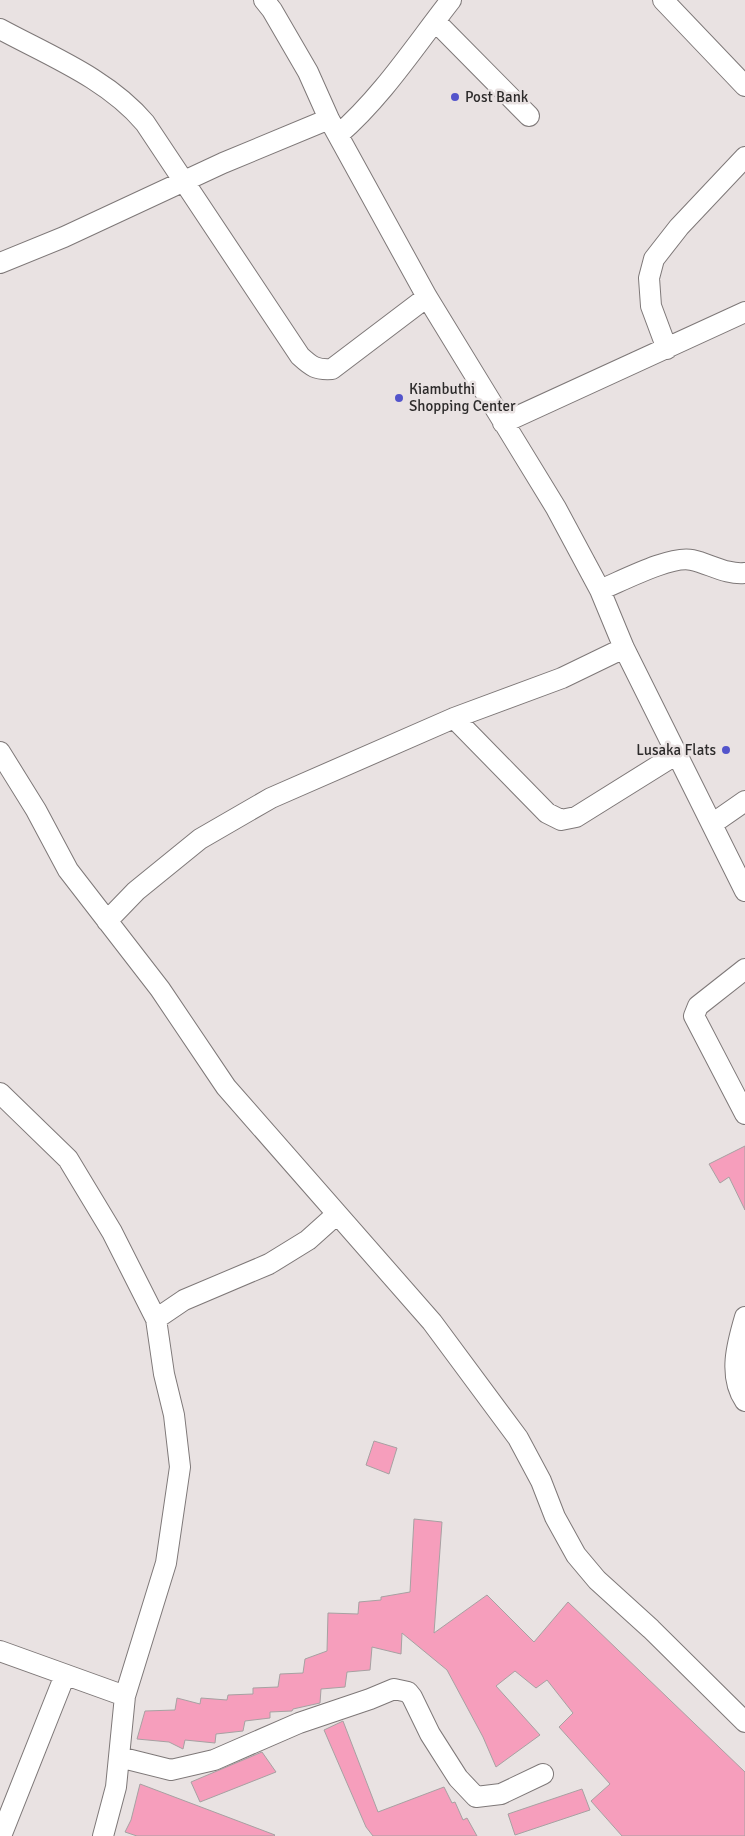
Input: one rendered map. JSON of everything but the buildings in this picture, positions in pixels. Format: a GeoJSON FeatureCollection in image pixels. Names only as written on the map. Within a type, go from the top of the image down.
{"type":"FeatureCollection","features":[{"type":"Feature","properties":{"kind":"street"},"geometry":{"type":"LineString","coordinates":[[264,0],[272,10],[308,72],[333,127],[427,297],[556,508],[600,590],[624,648],[745,891]]}},
{"type":"Feature","properties":{"kind":"street"},"geometry":{"type":"LineString","coordinates":[[0,263],[64,237],[184,182],[355,120],[451,0]]}},
{"type":"Feature","properties":{"kind":"street"},"geometry":{"type":"LineString","coordinates":[[663,0],[745,86]]}},
{"type":"Feature","properties":{"kind":"street"},"geometry":{"type":"LineString","coordinates":[[435,21],[529,116]]}},
{"type":"Feature","properties":{"kind":"street"},"geometry":{"type":"LineString","coordinates":[[0,29],[102,84],[132,108],[145,123],[300,356],[308,364],[319,370],[332,369],[427,297]]}},
{"type":"Feature","properties":{"kind":"street"},"geometry":{"type":"LineString","coordinates":[[667,349],[651,306],[649,278],[654,259],[679,227],[745,158]]}},
{"type":"Feature","properties":{"kind":"street"},"geometry":{"type":"LineString","coordinates":[[503,423],[745,312]]}},
{"type":"Feature","properties":{"kind":"street"},"geometry":{"type":"LineString","coordinates":[[600,590],[672,560],[691,560],[740,574],[745,573]]}},
{"type":"Feature","properties":{"kind":"street"},"geometry":{"type":"LineString","coordinates":[[107,921],[136,891],[200,839],[271,798],[454,718],[562,678],[624,648]]}},
{"type":"Feature","properties":{"kind":"street"},"geometry":{"type":"LineString","coordinates":[[454,718],[547,813],[561,820],[576,817],[677,754]]}},
{"type":"Feature","properties":{"kind":"street"},"geometry":{"type":"LineString","coordinates":[[0,752],[36,810],[68,870],[160,989],[226,1087],[432,1322],[518,1438],[540,1481],[555,1517],[576,1555],[598,1580],[651,1629],[745,1722]]}},
{"type":"Feature","properties":{"kind":"street"},"geometry":{"type":"LineString","coordinates":[[712,824],[745,801]]}},
{"type":"Feature","properties":{"kind":"street"},"geometry":{"type":"LineString","coordinates":[[745,969],[698,1006],[694,1016],[745,1114]]}},
{"type":"Feature","properties":{"kind":"street"},"geometry":{"type":"LineString","coordinates":[[0,1093],[68,1159],[112,1232],[156,1319],[164,1374],[174,1415],[180,1467],[166,1563],[125,1696],[116,1787],[103,1836]]}},
{"type":"Feature","properties":{"kind":"street"},"geometry":{"type":"LineString","coordinates":[[156,1319],[184,1300],[269,1264],[308,1240],[337,1214]]}},
{"type":"Feature","properties":{"kind":"street"},"geometry":{"type":"LineString","coordinates":[[745,1317],[738,1340],[735,1370],[745,1401]]}},
{"type":"Feature","properties":{"kind":"street"},"geometry":{"type":"LineString","coordinates":[[0,1651],[125,1696]]}},
{"type":"Feature","properties":{"kind":"street"},"geometry":{"type":"LineString","coordinates":[[1,1836],[65,1675]]}},
{"type":"Feature","properties":{"kind":"street"},"geometry":{"type":"LineString","coordinates":[[119,1757],[170,1770],[214,1760],[299,1723],[394,1689],[408,1692],[430,1734],[454,1771],[476,1797],[501,1794],[543,1774]]}},
{"type":"Feature","properties":{"kind":"place","name":"Post Bank"},"geometry":{"type":"Point","coordinates":[455,97]}},
{"type":"Feature","properties":{"kind":"place","name":"Kiambuthi Shopping Center"},"geometry":{"type":"Point","coordinates":[399,398]}},
{"type":"Feature","properties":{"kind":"place","name":"Lusaka Flats"},"geometry":{"type":"Point","coordinates":[726,750]}}]}
